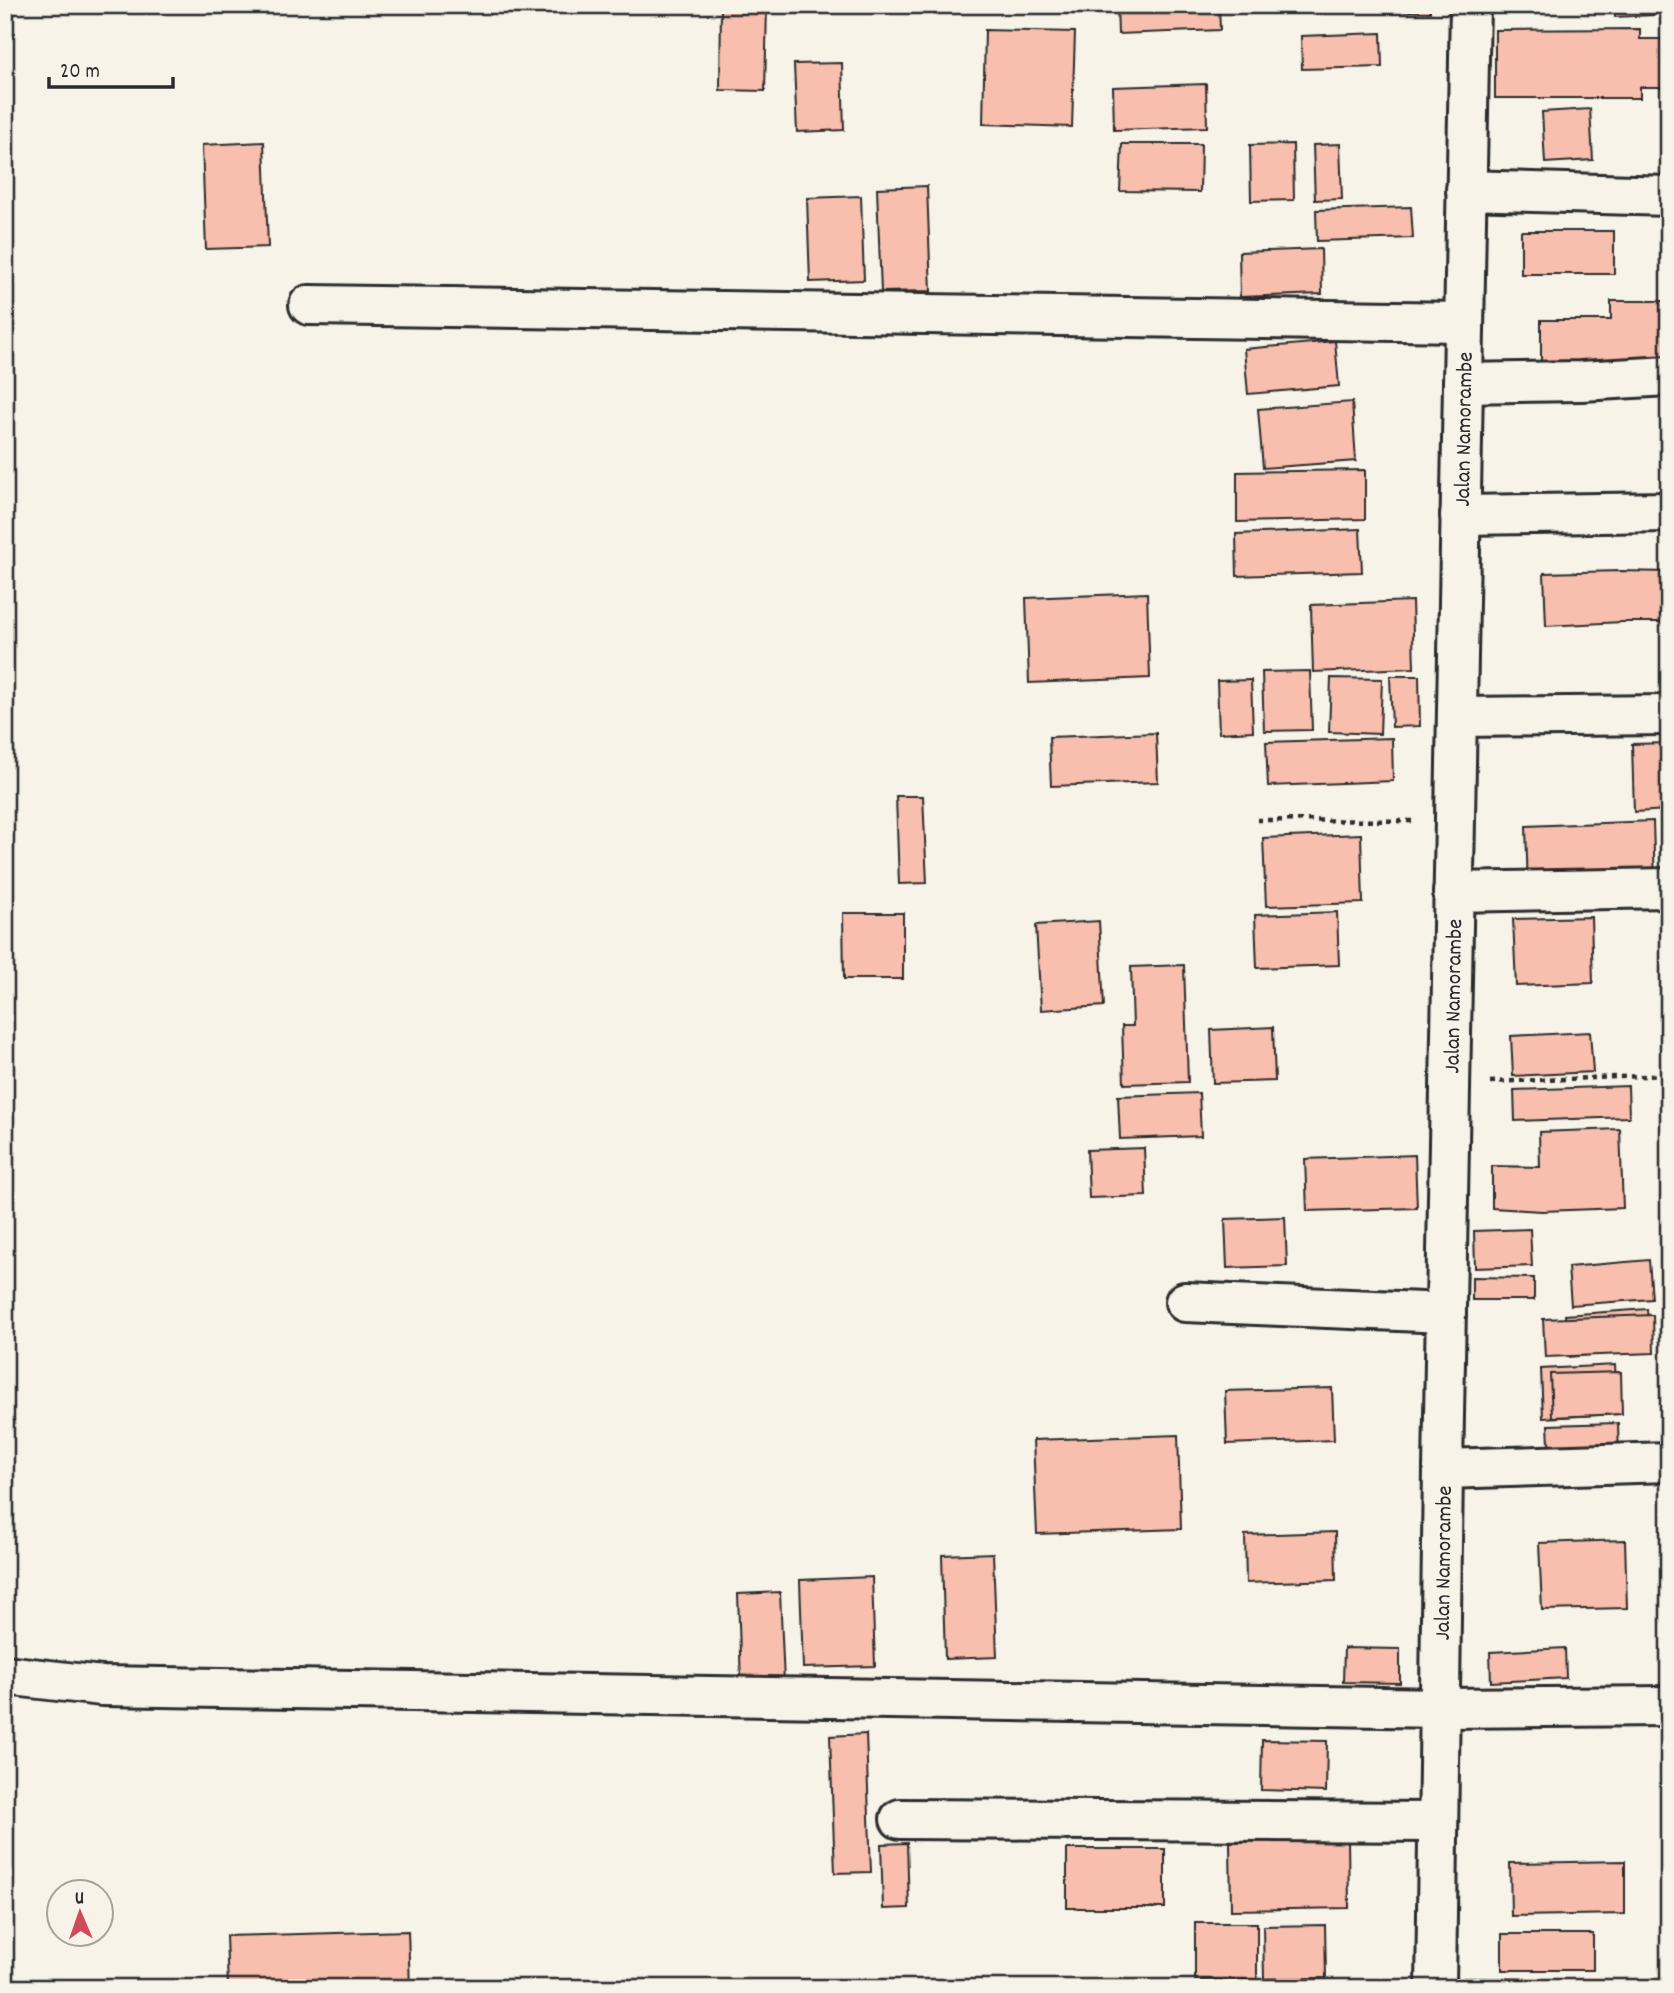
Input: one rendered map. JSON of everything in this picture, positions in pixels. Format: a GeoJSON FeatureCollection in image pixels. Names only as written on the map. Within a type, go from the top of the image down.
{"type":"FeatureCollection","features":[{"type":"Feature","properties":{"kind":"street","name":"Jalan Namorambe"},"geometry":{"type":"LineString","coordinates":[[1436,1988],[1470,5]]}},
{"type":"Feature","properties":{"kind":"street"},"geometry":{"type":"LineString","coordinates":[[1466,190],[1669,195]]}},
{"type":"Feature","properties":{"kind":"street"},"geometry":{"type":"LineString","coordinates":[[309,305],[1463,322]]}},
{"type":"Feature","properties":{"kind":"street"},"geometry":{"type":"LineString","coordinates":[[1463,383],[1669,376]]}},
{"type":"Feature","properties":{"kind":"street"},"geometry":{"type":"LineString","coordinates":[[1460,515],[1669,512]]}},
{"type":"Feature","properties":{"kind":"street"},"geometry":{"type":"LineString","coordinates":[[1457,718],[1669,715]]}},
{"type":"Feature","properties":{"kind":"street"},"geometry":{"type":"LineString","coordinates":[[1453,892],[1669,888]]}},
{"type":"Feature","properties":{"kind":"street"},"geometry":{"type":"LineString","coordinates":[[1185,1302],[1446,1313]]}},
{"type":"Feature","properties":{"kind":"street"},"geometry":{"type":"LineString","coordinates":[[1443,1469],[1669,1462]]}},
{"type":"Feature","properties":{"kind":"street"},"geometry":{"type":"LineString","coordinates":[[5,1675],[116,1686],[1442,1708],[1669,1706]]}},
{"type":"Feature","properties":{"kind":"street"},"geometry":{"type":"LineString","coordinates":[[900,1819],[1438,1822]]}},
{"type":"Feature","properties":{"kind":"path"},"geometry":{"type":"LineString","coordinates":[[1257,820],[1455,822]]}},
{"type":"Feature","properties":{"kind":"path"},"geometry":{"type":"LineString","coordinates":[[1450,1084],[1669,1075]]}},
{"type":"Feature","properties":{"kind":"building"},"geometry":{"type":"Polygon","coordinates":[[[995,5],[1065,5],[1065,8],[995,10],[995,5]]]}},
{"type":"Feature","properties":{"kind":"building"},"geometry":{"type":"Polygon","coordinates":[[[1117,5],[1219,5],[1220,30],[1118,34],[1117,5]]]}},
{"type":"Feature","properties":{"kind":"building"},"geometry":{"type":"Polygon","coordinates":[[[1289,5],[1430,5],[1430,12],[1289,10],[1289,5]]]}},
{"type":"Feature","properties":{"kind":"building"},"geometry":{"type":"Polygon","coordinates":[[[1615,5],[1653,5],[1653,15],[1615,17],[1615,5]]]}},
{"type":"Feature","properties":{"kind":"building"},"geometry":{"type":"Polygon","coordinates":[[[721,7],[767,7],[765,91],[720,90],[721,7]]]}},
{"type":"Feature","properties":{"kind":"building"},"geometry":{"type":"Polygon","coordinates":[[[1640,29],[1640,39],[1669,39],[1669,87],[1640,87],[1640,98],[1495,98],[1495,30],[1640,29]]]}},
{"type":"Feature","properties":{"kind":"building"},"geometry":{"type":"Polygon","coordinates":[[[985,30],[1075,32],[1072,127],[983,124],[985,30]]]}},
{"type":"Feature","properties":{"kind":"building"},"geometry":{"type":"Polygon","coordinates":[[[1381,33],[1382,67],[1302,69],[1301,36],[1381,33]]]}},
{"type":"Feature","properties":{"kind":"building"},"geometry":{"type":"Polygon","coordinates":[[[842,63],[844,130],[797,132],[794,64],[842,63]]]}},
{"type":"Feature","properties":{"kind":"building"},"geometry":{"type":"Polygon","coordinates":[[[1206,84],[1207,127],[1114,130],[1113,87],[1206,84]]]}},
{"type":"Feature","properties":{"kind":"building"},"geometry":{"type":"Polygon","coordinates":[[[1590,109],[1593,160],[1545,163],[1542,112],[1590,109]]]}},
{"type":"Feature","properties":{"kind":"building"},"geometry":{"type":"Polygon","coordinates":[[[264,142],[268,247],[206,249],[202,145],[264,142]]]}},
{"type":"Feature","properties":{"kind":"building"},"geometry":{"type":"Polygon","coordinates":[[[1122,144],[1201,144],[1200,192],[1120,191],[1122,144]]]}},
{"type":"Feature","properties":{"kind":"building"},"geometry":{"type":"Polygon","coordinates":[[[1293,144],[1294,200],[1251,201],[1250,145],[1293,144]]]}},
{"type":"Feature","properties":{"kind":"building"},"geometry":{"type":"Polygon","coordinates":[[[1340,144],[1342,199],[1315,200],[1313,145],[1340,144]]]}},
{"type":"Feature","properties":{"kind":"building"},"geometry":{"type":"Polygon","coordinates":[[[927,186],[931,291],[881,292],[877,188],[927,186]]]}},
{"type":"Feature","properties":{"kind":"building"},"geometry":{"type":"Polygon","coordinates":[[[861,196],[864,280],[810,282],[807,198],[861,196]]]}},
{"type":"Feature","properties":{"kind":"building"},"geometry":{"type":"Polygon","coordinates":[[[1411,207],[1413,238],[1317,241],[1316,210],[1411,207]]]}},
{"type":"Feature","properties":{"kind":"building"},"geometry":{"type":"Polygon","coordinates":[[[1521,231],[1614,231],[1614,274],[1521,274],[1521,231]]]}},
{"type":"Feature","properties":{"kind":"building"},"geometry":{"type":"Polygon","coordinates":[[[1321,249],[1322,294],[1240,297],[1239,252],[1321,249]]]}},
{"type":"Feature","properties":{"kind":"building"},"geometry":{"type":"Polygon","coordinates":[[[1611,301],[1669,301],[1669,361],[1541,369],[1541,320],[1611,320],[1611,301]]]}},
{"type":"Feature","properties":{"kind":"building"},"geometry":{"type":"Polygon","coordinates":[[[1335,341],[1339,386],[1248,394],[1244,349],[1335,341]]]}},
{"type":"Feature","properties":{"kind":"building"},"geometry":{"type":"Polygon","coordinates":[[[1352,402],[1356,461],[1263,468],[1258,409],[1352,402]]]}},
{"type":"Feature","properties":{"kind":"building"},"geometry":{"type":"Polygon","coordinates":[[[1365,470],[1365,519],[1237,522],[1237,472],[1365,470]]]}},
{"type":"Feature","properties":{"kind":"building"},"geometry":{"type":"Polygon","coordinates":[[[1360,529],[1362,572],[1237,576],[1236,534],[1360,529]]]}},
{"type":"Feature","properties":{"kind":"building"},"geometry":{"type":"Polygon","coordinates":[[[1669,572],[1669,622],[1546,626],[1544,573],[1669,572]]]}},
{"type":"Feature","properties":{"kind":"building"},"geometry":{"type":"Polygon","coordinates":[[[1147,593],[1150,678],[1029,683],[1026,598],[1147,593]]]}},
{"type":"Feature","properties":{"kind":"building"},"geometry":{"type":"Polygon","coordinates":[[[1412,601],[1414,668],[1313,672],[1311,605],[1412,601]]]}},
{"type":"Feature","properties":{"kind":"building"},"geometry":{"type":"Polygon","coordinates":[[[1310,671],[1312,730],[1264,731],[1262,672],[1310,671]]]}},
{"type":"Feature","properties":{"kind":"building"},"geometry":{"type":"Polygon","coordinates":[[[1390,676],[1419,676],[1420,726],[1392,727],[1390,676]]]}},
{"type":"Feature","properties":{"kind":"building"},"geometry":{"type":"Polygon","coordinates":[[[1331,678],[1382,679],[1380,734],[1329,732],[1331,678]]]}},
{"type":"Feature","properties":{"kind":"building"},"geometry":{"type":"Polygon","coordinates":[[[1251,680],[1253,731],[1219,733],[1217,681],[1251,680]]]}},
{"type":"Feature","properties":{"kind":"building"},"geometry":{"type":"Polygon","coordinates":[[[1156,733],[1158,782],[1051,786],[1049,737],[1156,733]]]}},
{"type":"Feature","properties":{"kind":"building"},"geometry":{"type":"Polygon","coordinates":[[[1392,738],[1393,781],[1268,786],[1266,742],[1392,738]]]}},
{"type":"Feature","properties":{"kind":"building"},"geometry":{"type":"Polygon","coordinates":[[[1669,743],[1669,810],[1634,812],[1632,744],[1669,743]]]}},
{"type":"Feature","properties":{"kind":"building"},"geometry":{"type":"Polygon","coordinates":[[[896,796],[923,796],[927,883],[899,884],[896,796]]]}},
{"type":"Feature","properties":{"kind":"building"},"geometry":{"type":"Polygon","coordinates":[[[1653,821],[1655,885],[1528,890],[1526,826],[1653,821]]]}},
{"type":"Feature","properties":{"kind":"building"},"geometry":{"type":"Polygon","coordinates":[[[1361,834],[1363,903],[1266,906],[1263,838],[1361,834]]]}},
{"type":"Feature","properties":{"kind":"building"},"geometry":{"type":"Polygon","coordinates":[[[1337,912],[1339,965],[1257,968],[1255,915],[1337,912]]]}},
{"type":"Feature","properties":{"kind":"building"},"geometry":{"type":"Polygon","coordinates":[[[843,913],[903,913],[903,979],[844,979],[843,913]]]}},
{"type":"Feature","properties":{"kind":"building"},"geometry":{"type":"Polygon","coordinates":[[[1591,917],[1593,983],[1516,986],[1513,919],[1591,917]]]}},
{"type":"Feature","properties":{"kind":"building"},"geometry":{"type":"Polygon","coordinates":[[[1099,921],[1104,1006],[1041,1010],[1036,925],[1099,921]]]}},
{"type":"Feature","properties":{"kind":"building"},"geometry":{"type":"Polygon","coordinates":[[[1184,965],[1188,1082],[1124,1084],[1122,1026],[1133,1026],[1131,967],[1184,965]]]}},
{"type":"Feature","properties":{"kind":"building"},"geometry":{"type":"Polygon","coordinates":[[[1273,1027],[1275,1081],[1213,1083],[1211,1030],[1273,1027]]]}},
{"type":"Feature","properties":{"kind":"building"},"geometry":{"type":"Polygon","coordinates":[[[1590,1032],[1593,1072],[1513,1076],[1511,1036],[1590,1032]]]}},
{"type":"Feature","properties":{"kind":"building"},"geometry":{"type":"Polygon","coordinates":[[[1628,1086],[1629,1117],[1515,1121],[1514,1090],[1628,1086]]]}},
{"type":"Feature","properties":{"kind":"building"},"geometry":{"type":"Polygon","coordinates":[[[1199,1093],[1201,1136],[1120,1139],[1118,1096],[1199,1093]]]}},
{"type":"Feature","properties":{"kind":"building"},"geometry":{"type":"Polygon","coordinates":[[[1620,1129],[1623,1208],[1542,1211],[1492,1208],[1492,1166],[1540,1167],[1539,1132],[1620,1129]]]}},
{"type":"Feature","properties":{"kind":"building"},"geometry":{"type":"Polygon","coordinates":[[[1144,1148],[1146,1196],[1089,1198],[1087,1150],[1144,1148]]]}},
{"type":"Feature","properties":{"kind":"building"},"geometry":{"type":"Polygon","coordinates":[[[1415,1155],[1417,1208],[1307,1211],[1305,1159],[1415,1155]]]}},
{"type":"Feature","properties":{"kind":"building"},"geometry":{"type":"Polygon","coordinates":[[[1285,1217],[1287,1266],[1227,1268],[1225,1219],[1285,1217]]]}},
{"type":"Feature","properties":{"kind":"building"},"geometry":{"type":"Polygon","coordinates":[[[1530,1229],[1532,1266],[1475,1268],[1474,1231],[1530,1229]]]}},
{"type":"Feature","properties":{"kind":"building"},"geometry":{"type":"Polygon","coordinates":[[[1649,1260],[1652,1299],[1571,1305],[1568,1267],[1649,1260]]]}},
{"type":"Feature","properties":{"kind":"building"},"geometry":{"type":"Polygon","coordinates":[[[1472,1277],[1534,1278],[1534,1300],[1472,1300],[1472,1277]]]}},
{"type":"Feature","properties":{"kind":"building"},"geometry":{"type":"Polygon","coordinates":[[[1647,1309],[1650,1350],[1568,1357],[1565,1315],[1647,1309]]]}},
{"type":"Feature","properties":{"kind":"building"},"geometry":{"type":"Polygon","coordinates":[[[1653,1315],[1654,1353],[1545,1357],[1543,1319],[1653,1315]]]}},
{"type":"Feature","properties":{"kind":"building"},"geometry":{"type":"Polygon","coordinates":[[[1615,1365],[1618,1414],[1543,1418],[1541,1369],[1615,1365]]]}},
{"type":"Feature","properties":{"kind":"building"},"geometry":{"type":"Polygon","coordinates":[[[1621,1372],[1622,1414],[1552,1417],[1550,1374],[1621,1372]]]}},
{"type":"Feature","properties":{"kind":"building"},"geometry":{"type":"Polygon","coordinates":[[[1332,1388],[1334,1440],[1227,1444],[1225,1391],[1332,1388]]]}},
{"type":"Feature","properties":{"kind":"building"},"geometry":{"type":"Polygon","coordinates":[[[1618,1423],[1619,1461],[1550,1463],[1548,1425],[1618,1423]]]}},
{"type":"Feature","properties":{"kind":"building"},"geometry":{"type":"Polygon","coordinates":[[[1178,1435],[1181,1529],[1037,1534],[1033,1440],[1178,1435]]]}},
{"type":"Feature","properties":{"kind":"building"},"geometry":{"type":"Polygon","coordinates":[[[1335,1532],[1336,1580],[1246,1583],[1245,1535],[1335,1532]]]}},
{"type":"Feature","properties":{"kind":"building"},"geometry":{"type":"Polygon","coordinates":[[[1625,1540],[1627,1608],[1542,1610],[1539,1543],[1625,1540]]]}},
{"type":"Feature","properties":{"kind":"building"},"geometry":{"type":"Polygon","coordinates":[[[993,1553],[997,1657],[945,1659],[942,1555],[993,1553]]]}},
{"type":"Feature","properties":{"kind":"building"},"geometry":{"type":"Polygon","coordinates":[[[1664,1576],[1669,1576],[1669,1639],[1668,1639],[1664,1576]]]}},
{"type":"Feature","properties":{"kind":"building"},"geometry":{"type":"Polygon","coordinates":[[[872,1577],[875,1666],[803,1668],[800,1580],[872,1577]]]}},
{"type":"Feature","properties":{"kind":"building"},"geometry":{"type":"Polygon","coordinates":[[[780,1592],[784,1683],[741,1684],[738,1594],[780,1592]]]}},
{"type":"Feature","properties":{"kind":"building"},"geometry":{"type":"Polygon","coordinates":[[[1344,1648],[1400,1649],[1400,1683],[1343,1682],[1344,1648]]]}},
{"type":"Feature","properties":{"kind":"building"},"geometry":{"type":"Polygon","coordinates":[[[1565,1648],[1566,1678],[1491,1682],[1490,1652],[1565,1648]]]}},
{"type":"Feature","properties":{"kind":"building"},"geometry":{"type":"Polygon","coordinates":[[[866,1734],[871,1872],[835,1873],[830,1736],[866,1734]]]}},
{"type":"Feature","properties":{"kind":"building"},"geometry":{"type":"Polygon","coordinates":[[[1262,1740],[1327,1741],[1326,1792],[1261,1790],[1262,1740]]]}},
{"type":"Feature","properties":{"kind":"building"},"geometry":{"type":"Polygon","coordinates":[[[1348,1839],[1349,1908],[1231,1910],[1230,1842],[1348,1839]]]}},
{"type":"Feature","properties":{"kind":"building"},"geometry":{"type":"Polygon","coordinates":[[[907,1843],[909,1908],[883,1909],[881,1844],[907,1843]]]}},
{"type":"Feature","properties":{"kind":"building"},"geometry":{"type":"Polygon","coordinates":[[[1067,1849],[1165,1849],[1165,1908],[1067,1908],[1067,1849]]]}},
{"type":"Feature","properties":{"kind":"building"},"geometry":{"type":"Polygon","coordinates":[[[1625,1861],[1625,1914],[1511,1916],[1510,1863],[1625,1861]]]}},
{"type":"Feature","properties":{"kind":"building"},"geometry":{"type":"Polygon","coordinates":[[[1195,1923],[1257,1923],[1257,1980],[1195,1980],[1195,1923]]]}},
{"type":"Feature","properties":{"kind":"building"},"geometry":{"type":"Polygon","coordinates":[[[1325,1925],[1326,1978],[1264,1979],[1263,1926],[1325,1925]]]}},
{"type":"Feature","properties":{"kind":"building"},"geometry":{"type":"Polygon","coordinates":[[[408,1931],[410,1988],[228,1988],[226,1936],[408,1931]]]}},
{"type":"Feature","properties":{"kind":"building"},"geometry":{"type":"Polygon","coordinates":[[[1502,1934],[1593,1934],[1593,1970],[1502,1970],[1502,1934]]]}},
{"type":"Feature","properties":{"kind":"building"},"geometry":{"type":"Polygon","coordinates":[[[1464,1978],[1529,1979],[1529,1988],[1464,1988],[1464,1978]]]}}]}
